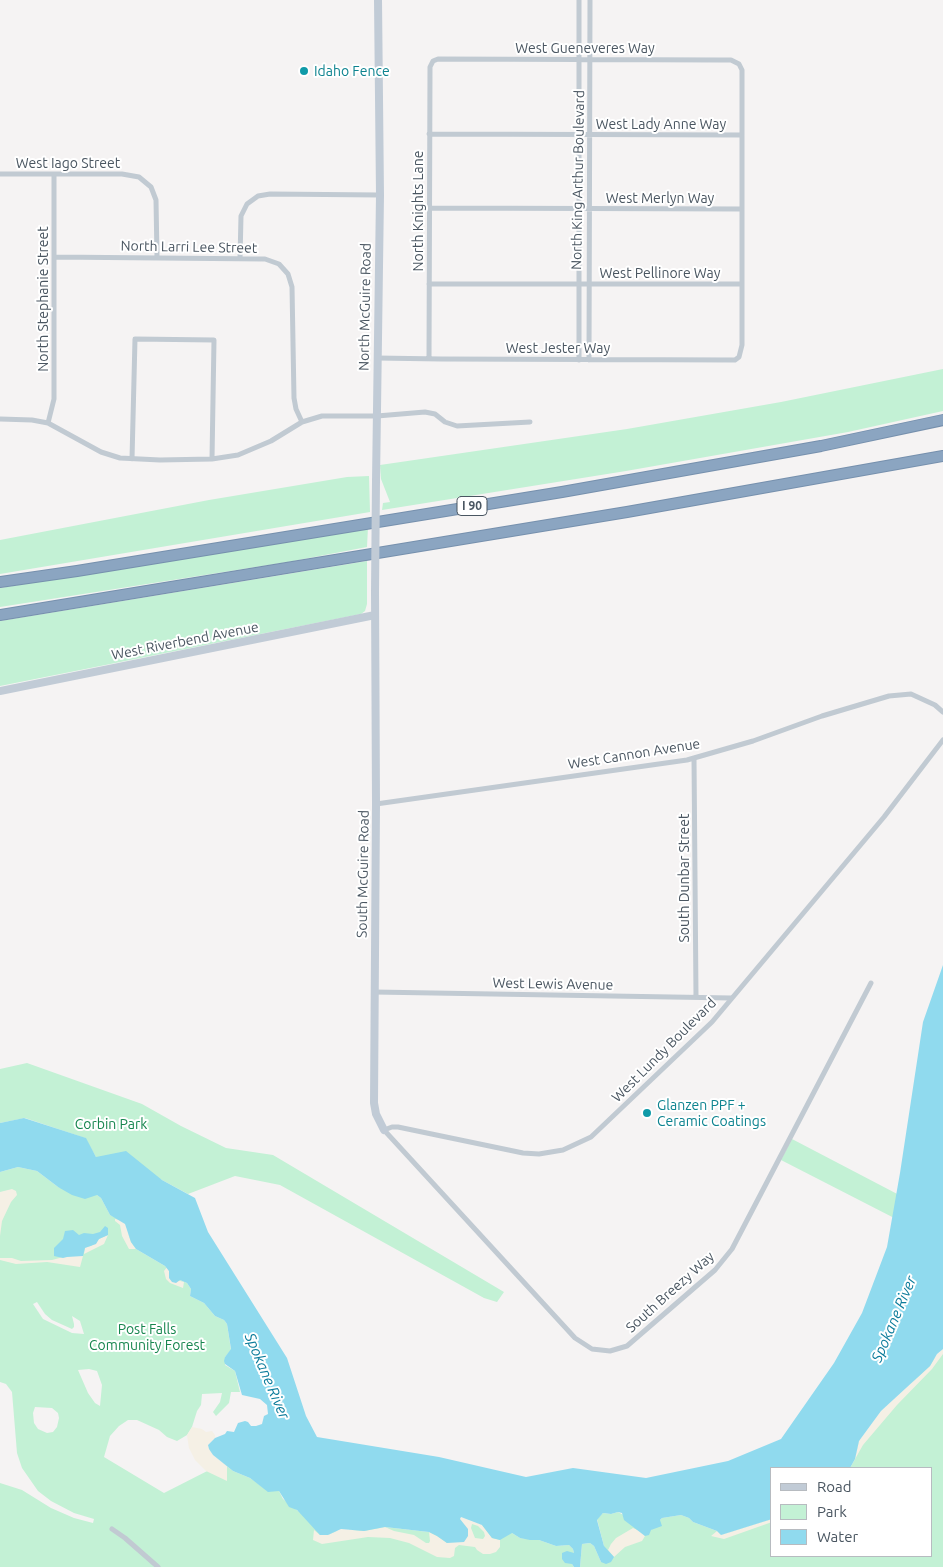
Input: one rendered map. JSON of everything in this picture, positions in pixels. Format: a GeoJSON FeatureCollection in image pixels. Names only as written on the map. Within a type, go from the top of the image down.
{"type":"FeatureCollection","features":[{"type":"Feature","properties":{"kind":"highway","name":"I 90"},"geometry":{"type":"LineString","coordinates":[[0,582],[572,490],[821,446],[943,420]]}},
{"type":"Feature","properties":{"kind":"highway","name":"I 90"},"geometry":{"type":"LineString","coordinates":[[0,615],[627,512],[943,456]]}},
{"type":"Feature","properties":{"kind":"street","name":"North McGuire Road"},"geometry":{"type":"LineString","coordinates":[[375,615],[380,195],[378,0]]}},
{"type":"Feature","properties":{"kind":"street","name":"North King Arthur Boulevard"},"geometry":{"type":"LineString","coordinates":[[579,360],[580,0]]}},
{"type":"Feature","properties":{"kind":"street","name":"North King Arthur Boulevard"},"geometry":{"type":"LineString","coordinates":[[589,360],[590,0]]}},
{"type":"Feature","properties":{"kind":"street","name":"West Gueneveres Way"},"geometry":{"type":"LineString","coordinates":[[431,64],[438,59],[731,60],[739,64],[742,70],[742,135]]}},
{"type":"Feature","properties":{"kind":"street","name":"North Knights Lane"},"geometry":{"type":"LineString","coordinates":[[429,359],[429,134],[431,64]]}},
{"type":"Feature","properties":{"kind":"street","name":"West Lady Anne Way"},"geometry":{"type":"LineString","coordinates":[[429,134],[742,135]]}},
{"type":"Feature","properties":{"kind":"street"},"geometry":{"type":"LineString","coordinates":[[742,135],[742,284]]}},
{"type":"Feature","properties":{"kind":"street","name":"West Iago Street"},"geometry":{"type":"LineString","coordinates":[[0,174],[132,175],[139,177],[151,187],[156,200],[158,257]]}},
{"type":"Feature","properties":{"kind":"street","name":"North Stephanie Street"},"geometry":{"type":"LineString","coordinates":[[48,423],[54,398],[54,174]]}},
{"type":"Feature","properties":{"kind":"street"},"geometry":{"type":"LineString","coordinates":[[240,259],[241,216],[247,204],[258,196],[270,194],[380,195]]}},
{"type":"Feature","properties":{"kind":"street","name":"West Merlyn Way"},"geometry":{"type":"LineString","coordinates":[[429,208],[579,210],[742,209]]}},
{"type":"Feature","properties":{"kind":"street","name":"North Larri Lee Street"},"geometry":{"type":"LineString","coordinates":[[54,256],[240,259],[273,261],[284,268],[291,280],[294,398],[296,409],[302,422]]}},
{"type":"Feature","properties":{"kind":"street","name":"West Pellinore Way"},"geometry":{"type":"LineString","coordinates":[[429,284],[742,284]]}},
{"type":"Feature","properties":{"kind":"street","name":"West Jester Way"},"geometry":{"type":"LineString","coordinates":[[377,358],[735,360],[739,357],[742,345],[742,284]]}},
{"type":"Feature","properties":{"kind":"street"},"geometry":{"type":"LineString","coordinates":[[132,459],[134,339],[214,340],[212,459]]}},
{"type":"Feature","properties":{"kind":"street"},"geometry":{"type":"LineString","coordinates":[[0,419],[48,423],[101,452],[120,458],[132,459],[212,459],[238,455],[271,441],[302,422],[322,416],[377,416],[394,413],[431,413],[439,416],[450,425],[465,427],[530,422]]}},
{"type":"Feature","properties":{"kind":"street","name":"West Riverbend Avenue"},"geometry":{"type":"LineString","coordinates":[[0,691],[375,615]]}},
{"type":"Feature","properties":{"kind":"street","name":"South McGuire Road"},"geometry":{"type":"LineString","coordinates":[[375,615],[374,1108],[384,1130]]}},
{"type":"Feature","properties":{"kind":"street","name":"West Cannon Avenue"},"geometry":{"type":"LineString","coordinates":[[376,804],[694,758],[753,741],[822,716],[889,696],[911,694],[935,705],[943,712]]}},
{"type":"Feature","properties":{"kind":"street","name":"West Lundy Boulevard"},"geometry":{"type":"LineString","coordinates":[[384,1130],[392,1127],[401,1128],[531,1154],[546,1153],[570,1147],[597,1133],[712,1022],[884,818],[943,740]]}},
{"type":"Feature","properties":{"kind":"street","name":"South Dunbar Street"},"geometry":{"type":"LineString","coordinates":[[694,758],[696,997]]}},
{"type":"Feature","properties":{"kind":"street","name":"South Breezy Way"},"geometry":{"type":"LineString","coordinates":[[384,1130],[576,1338],[592,1349],[610,1351],[627,1346],[715,1270],[732,1249],[871,983]]}},
{"type":"Feature","properties":{"kind":"street","name":"West Lewis Avenue"},"geometry":{"type":"LineString","coordinates":[[374,992],[731,998]]}},
{"type":"Feature","properties":{"kind":"street"},"geometry":{"type":"LineString","coordinates":[[112,1529],[158,1567]]}},
{"type":"Feature","properties":{"kind":"green space"},"geometry":{"type":"Polygon","coordinates":[[[943,369],[943,411],[848,432],[626,471],[382,510],[383,503],[390,502],[381,479],[380,465],[627,429],[781,402],[943,369]]]}},
{"type":"Feature","properties":{"kind":"green space"},"geometry":{"type":"Polygon","coordinates":[[[369,476],[370,512],[0,574],[0,540],[209,500],[347,477],[369,476]]]}},
{"type":"Feature","properties":{"kind":"green space"},"geometry":{"type":"Polygon","coordinates":[[[368,527],[367,547],[288,562],[0,607],[0,588],[368,527]]]}},
{"type":"Feature","properties":{"kind":"green space"},"geometry":{"type":"Polygon","coordinates":[[[367,561],[367,604],[365,611],[361,614],[0,686],[0,621],[367,561]]]}},
{"type":"Feature","properties":{"kind":"green space","name":"Corbin Park"},"geometry":{"type":"Polygon","coordinates":[[[27,1063],[142,1104],[226,1148],[273,1155],[504,1292],[497,1302],[484,1298],[280,1185],[235,1176],[188,1194],[162,1180],[96,1157],[85,1138],[25,1118],[0,1123],[0,1069],[27,1063]]]}},
{"type":"Feature","properties":{"kind":"green space"},"geometry":{"type":"Polygon","coordinates":[[[792,1139],[903,1197],[900,1221],[781,1160],[792,1139]]]}},
{"type":"Feature","properties":{"kind":"green space","name":"Post Falls Community Forest"},"geometry":{"type":"Polygon","coordinates":[[[18,1167],[37,1171],[58,1187],[97,1195],[101,1198],[110,1215],[121,1220],[136,1249],[165,1266],[180,1280],[187,1283],[191,1289],[190,1296],[204,1303],[215,1316],[224,1320],[227,1324],[231,1350],[225,1357],[225,1365],[235,1371],[240,1392],[231,1392],[229,1403],[216,1416],[213,1412],[220,1402],[222,1393],[202,1394],[201,1405],[192,1427],[187,1435],[177,1441],[137,1420],[128,1420],[110,1436],[104,1457],[164,1493],[223,1463],[233,1471],[250,1478],[268,1491],[279,1491],[283,1499],[328,1535],[336,1531],[385,1527],[429,1532],[460,1519],[512,1533],[520,1538],[539,1540],[556,1546],[569,1545],[574,1553],[572,1564],[574,1567],[0,1567],[0,1483],[22,1490],[51,1508],[74,1518],[93,1523],[94,1519],[74,1513],[51,1501],[38,1491],[22,1468],[17,1453],[12,1392],[6,1384],[0,1382],[0,1172],[18,1167]],[[37,1302],[33,1304],[43,1319],[72,1333],[84,1334],[80,1321],[72,1316],[74,1327],[72,1329],[52,1320],[45,1314],[37,1302]],[[89,1369],[78,1370],[88,1393],[95,1403],[100,1406],[102,1385],[97,1371],[89,1369]],[[35,1407],[33,1413],[34,1423],[38,1429],[47,1433],[53,1432],[57,1427],[58,1413],[52,1408],[35,1407]]]}},
{"type":"Feature","properties":{"kind":"green space"},"geometry":{"type":"Polygon","coordinates":[[[943,1349],[943,1567],[580,1567],[582,1544],[590,1543],[594,1546],[601,1562],[604,1546],[597,1519],[603,1513],[611,1514],[618,1512],[651,1530],[662,1518],[681,1515],[693,1522],[717,1531],[721,1535],[770,1520],[770,1557],[933,1557],[933,1467],[851,1467],[855,1459],[859,1441],[943,1349]]]}},
{"type":"Feature","properties":{"kind":"sand"},"geometry":{"type":"Polygon","coordinates":[[[12,1189],[16,1191],[17,1195],[11,1202],[2,1221],[0,1236],[0,1192],[12,1189]]]}},
{"type":"Feature","properties":{"kind":"sand"},"geometry":{"type":"Polygon","coordinates":[[[115,1219],[121,1220],[125,1224],[131,1242],[136,1249],[129,1249],[122,1236],[120,1225],[115,1219]]]}},
{"type":"Feature","properties":{"kind":"sand"},"geometry":{"type":"Polygon","coordinates":[[[108,1235],[104,1244],[84,1254],[85,1247],[91,1246],[99,1239],[108,1235]]]}},
{"type":"Feature","properties":{"kind":"sand"},"geometry":{"type":"Polygon","coordinates":[[[67,1256],[83,1256],[80,1267],[47,1262],[16,1264],[0,1260],[0,1258],[12,1258],[21,1261],[52,1260],[67,1256]]]}},
{"type":"Feature","properties":{"kind":"sand"},"geometry":{"type":"Polygon","coordinates":[[[167,1267],[169,1278],[184,1282],[183,1288],[170,1283],[166,1279],[164,1271],[167,1267]]]}},
{"type":"Feature","properties":{"kind":"sand"},"geometry":{"type":"Polygon","coordinates":[[[943,1349],[943,1354],[932,1369],[897,1405],[863,1445],[851,1467],[855,1459],[859,1441],[881,1411],[930,1366],[937,1354],[943,1349]]]}},
{"type":"Feature","properties":{"kind":"sand"},"geometry":{"type":"Polygon","coordinates":[[[192,1427],[206,1432],[212,1431],[215,1435],[215,1438],[208,1445],[213,1455],[227,1466],[227,1481],[206,1471],[195,1460],[189,1448],[187,1435],[192,1427]]]}},
{"type":"Feature","properties":{"kind":"sand"},"geometry":{"type":"Polygon","coordinates":[[[461,1517],[482,1525],[492,1538],[500,1540],[500,1547],[496,1552],[483,1554],[475,1547],[459,1545],[455,1548],[454,1556],[450,1558],[437,1557],[409,1543],[390,1538],[368,1537],[322,1544],[313,1540],[314,1530],[320,1535],[328,1535],[341,1529],[364,1531],[385,1527],[414,1535],[426,1543],[430,1541],[429,1532],[447,1543],[461,1517]],[[472,1524],[471,1528],[475,1538],[483,1539],[485,1536],[484,1532],[478,1526],[472,1524]]]}},
{"type":"Feature","properties":{"kind":"sand"},"geometry":{"type":"Polygon","coordinates":[[[770,1520],[770,1523],[724,1539],[711,1536],[717,1531],[721,1535],[770,1520]]]}},
{"type":"Feature","properties":{"kind":"sand"},"geometry":{"type":"Polygon","coordinates":[[[633,1528],[642,1532],[645,1536],[642,1541],[625,1547],[614,1557],[608,1550],[611,1544],[616,1538],[633,1528]]]}},
{"type":"Feature","properties":{"kind":"water","name":"Spokane River"},"geometry":{"type":"Polygon","coordinates":[[[943,965],[943,1349],[937,1354],[930,1366],[881,1411],[859,1441],[855,1459],[851,1467],[770,1467],[770,1520],[721,1535],[717,1531],[693,1522],[681,1515],[662,1518],[660,1520],[662,1526],[651,1530],[649,1535],[645,1536],[624,1520],[622,1513],[603,1513],[597,1520],[604,1546],[614,1557],[611,1562],[606,1564],[601,1562],[594,1546],[590,1543],[582,1544],[580,1567],[574,1567],[572,1564],[565,1563],[562,1559],[562,1553],[567,1551],[574,1553],[569,1545],[556,1546],[539,1540],[520,1538],[512,1533],[500,1540],[492,1538],[482,1525],[461,1517],[460,1519],[468,1529],[468,1536],[464,1542],[447,1543],[429,1532],[385,1527],[364,1531],[341,1529],[328,1535],[320,1535],[297,1510],[289,1507],[279,1491],[268,1492],[250,1478],[233,1471],[213,1455],[209,1449],[208,1445],[215,1438],[225,1434],[227,1431],[234,1432],[238,1423],[245,1421],[251,1426],[256,1426],[262,1424],[264,1416],[268,1414],[267,1405],[260,1399],[242,1395],[235,1371],[225,1364],[225,1357],[231,1349],[227,1324],[224,1320],[215,1316],[204,1303],[190,1296],[191,1289],[187,1283],[180,1280],[176,1283],[172,1282],[169,1278],[169,1271],[165,1266],[136,1249],[131,1242],[125,1224],[110,1215],[101,1198],[97,1195],[85,1199],[72,1195],[37,1171],[18,1167],[0,1172],[0,1123],[24,1118],[86,1138],[96,1157],[126,1151],[162,1180],[195,1198],[208,1232],[287,1358],[306,1416],[317,1437],[439,1457],[526,1477],[573,1468],[646,1478],[728,1461],[781,1439],[834,1363],[862,1313],[887,1247],[923,1022],[943,965]]]}},
{"type":"Feature","properties":{"kind":"water"},"geometry":{"type":"Polygon","coordinates":[[[105,1226],[108,1228],[108,1235],[99,1239],[96,1244],[85,1248],[83,1256],[63,1258],[54,1256],[54,1248],[63,1239],[65,1231],[73,1230],[79,1235],[84,1233],[93,1234],[100,1232],[105,1226]]]}},
{"type":"Feature","properties":{"kind":"place","name":"Idaho Fence"},"geometry":{"type":"Point","coordinates":[304,71]}},
{"type":"Feature","properties":{"kind":"place","name":"Glanzen PPF + Ceramic Coatings"},"geometry":{"type":"Point","coordinates":[647,1113]}}]}
